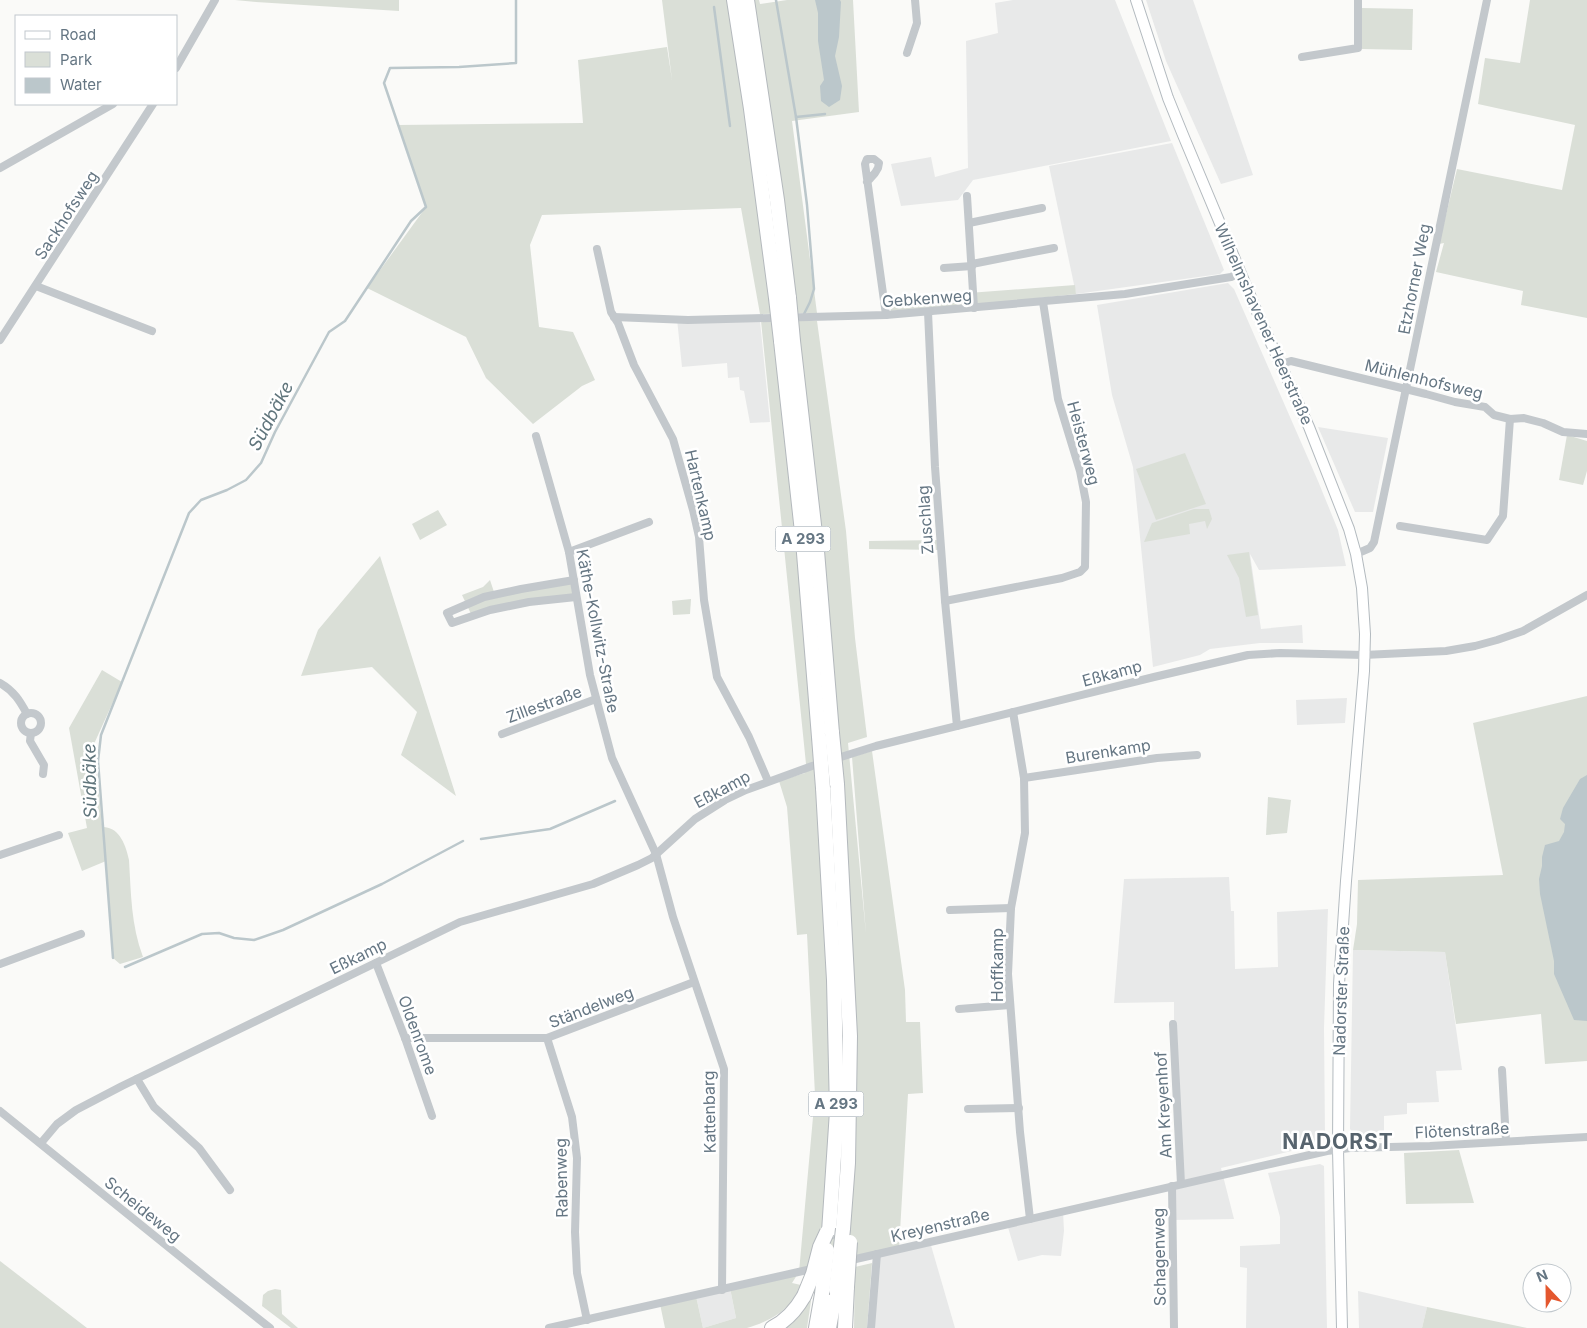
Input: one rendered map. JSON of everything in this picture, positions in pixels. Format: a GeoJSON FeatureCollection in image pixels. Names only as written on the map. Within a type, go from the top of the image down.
{"type":"FeatureCollection","features":[{"type":"Feature","properties":{"kind":"highway","name":"A 293"},"geometry":{"type":"LineString","coordinates":[[734,0],[782,298],[817,551],[826,735],[823,788],[834,980],[836,1230],[841,1288],[829,1328]]}},
{"type":"Feature","properties":{"kind":"highway","name":"A 293"},"geometry":{"type":"LineString","coordinates":[[747,0],[777,200],[782,298]]}},
{"type":"Feature","properties":{"kind":"highway","name":"A 293"},"geometry":{"type":"LineString","coordinates":[[816,1328],[848,1163],[850,1036],[837,784],[826,735]]}},
{"type":"Feature","properties":{"kind":"highway"},"geometry":{"type":"LineString","coordinates":[[772,1328],[791,1314],[804,1296],[813,1274],[820,1247],[836,1230]]}},
{"type":"Feature","properties":{"kind":"highway"},"geometry":{"type":"LineString","coordinates":[[841,1288],[845,1328]]}},
{"type":"Feature","properties":{"kind":"street"},"geometry":{"type":"LineString","coordinates":[[178,66],[214,0]]}},
{"type":"Feature","properties":{"kind":"street"},"geometry":{"type":"LineString","coordinates":[[907,53],[916,23],[915,0]]}},
{"type":"Feature","properties":{"kind":"street","name":"Wilhelmshavener Heerstraße"},"geometry":{"type":"LineString","coordinates":[[1136,0],[1168,98],[1240,273],[1309,426],[1349,529],[1362,588],[1365,634],[1364,655]]}},
{"type":"Feature","properties":{"kind":"street"},"geometry":{"type":"LineString","coordinates":[[1302,57],[1358,48],[1358,0]]}},
{"type":"Feature","properties":{"kind":"street","name":"Etzhorner Weg"},"geometry":{"type":"LineString","coordinates":[[1356,554],[1372,546],[1374,542],[1486,0]]}},
{"type":"Feature","properties":{"kind":"street"},"geometry":{"type":"LineString","coordinates":[[0,168],[111,105]]}},
{"type":"Feature","properties":{"kind":"street","name":"Sackhofsweg"},"geometry":{"type":"LineString","coordinates":[[0,340],[152,105]]}},
{"type":"Feature","properties":{"kind":"street"},"geometry":{"type":"LineString","coordinates":[[867,182],[886,315]]}},
{"type":"Feature","properties":{"kind":"street"},"geometry":{"type":"LineString","coordinates":[[967,196],[974,308]]}},
{"type":"Feature","properties":{"kind":"street"},"geometry":{"type":"LineString","coordinates":[[969,223],[1042,208]]}},
{"type":"Feature","properties":{"kind":"street"},"geometry":{"type":"LineString","coordinates":[[944,268],[972,265],[1054,248]]}},
{"type":"Feature","properties":{"kind":"street","name":"Hartenkamp"},"geometry":{"type":"LineString","coordinates":[[597,249],[611,312],[618,324],[634,364],[673,439],[700,537],[704,600],[718,677],[749,738],[768,781]]}},
{"type":"Feature","properties":{"kind":"street","name":"Gebkenweg"},"geometry":{"type":"LineString","coordinates":[[614,317],[688,320],[886,315],[1125,294],[1232,277],[1240,273]]}},
{"type":"Feature","properties":{"kind":"street"},"geometry":{"type":"LineString","coordinates":[[36,286],[152,331]]}},
{"type":"Feature","properties":{"kind":"street","name":"Heisterweg"},"geometry":{"type":"LineString","coordinates":[[945,601],[1062,578],[1080,572],[1085,567],[1086,502],[1080,472],[1058,399],[1043,302]]}},
{"type":"Feature","properties":{"kind":"street","name":"Zuschlag"},"geometry":{"type":"LineString","coordinates":[[928,312],[934,457],[957,726]]}},
{"type":"Feature","properties":{"kind":"street","name":"Mühlenhofsweg"},"geometry":{"type":"LineString","coordinates":[[1280,364],[1291,361],[1455,402],[1485,407],[1494,415],[1510,419],[1524,418],[1543,423],[1563,432],[1587,434]]}},
{"type":"Feature","properties":{"kind":"street"},"geometry":{"type":"LineString","coordinates":[[1400,526],[1487,540],[1503,516],[1510,419]]}},
{"type":"Feature","properties":{"kind":"street","name":"Käthe-Kollwitz-Straße"},"geometry":{"type":"LineString","coordinates":[[536,436],[569,552],[596,699],[612,758],[656,854]]}},
{"type":"Feature","properties":{"kind":"street"},"geometry":{"type":"LineString","coordinates":[[569,552],[649,522]]}},
{"type":"Feature","properties":{"kind":"street"},"geometry":{"type":"LineString","coordinates":[[574,580],[484,597],[447,613],[452,623],[490,610],[529,602],[576,597]]}},
{"type":"Feature","properties":{"kind":"street","name":"Eßkamp"},"geometry":{"type":"LineString","coordinates":[[40,1143],[57,1124],[76,1110],[469,919],[605,880],[638,865],[656,854],[696,819],[725,800],[768,781],[861,750],[1248,655],[1280,653],[1364,655],[1446,651],[1482,644],[1523,631],[1587,595]]}},
{"type":"Feature","properties":{"kind":"street","name":"Nadorster Straße"},"geometry":{"type":"LineString","coordinates":[[1342,1328],[1338,1149],[1338,1010],[1364,655]]}},
{"type":"Feature","properties":{"kind":"street"},"geometry":{"type":"LineString","coordinates":[[0,683],[12,691],[19,699],[27,714]]}},
{"type":"Feature","properties":{"kind":"street","name":"Zillestraße"},"geometry":{"type":"LineString","coordinates":[[502,734],[596,699]]}},
{"type":"Feature","properties":{"kind":"street","name":"Hoffkamp"},"geometry":{"type":"LineString","coordinates":[[1012,712],[1024,778],[1025,833],[1011,908],[1008,974],[1020,1132],[1030,1219]]}},
{"type":"Feature","properties":{"kind":"street"},"geometry":{"type":"LineString","coordinates":[[27,714],[36,714],[41,722],[37,730],[31,733],[25,731],[22,719],[27,714]]}},
{"type":"Feature","properties":{"kind":"street"},"geometry":{"type":"LineString","coordinates":[[31,733],[30,741],[44,765],[43,774]]}},
{"type":"Feature","properties":{"kind":"street","name":"Burenkamp"},"geometry":{"type":"LineString","coordinates":[[1024,778],[1157,758],[1197,755]]}},
{"type":"Feature","properties":{"kind":"street"},"geometry":{"type":"LineString","coordinates":[[0,855],[59,835]]}},
{"type":"Feature","properties":{"kind":"street","name":"Kattenbarg"},"geometry":{"type":"LineString","coordinates":[[656,854],[662,880],[694,982],[724,1070],[722,1290]]}},
{"type":"Feature","properties":{"kind":"street"},"geometry":{"type":"LineString","coordinates":[[950,910],[1011,908]]}},
{"type":"Feature","properties":{"kind":"street"},"geometry":{"type":"LineString","coordinates":[[0,964],[81,934]]}},
{"type":"Feature","properties":{"kind":"street","name":"Oldenrome"},"geometry":{"type":"LineString","coordinates":[[376,963],[432,1116]]}},
{"type":"Feature","properties":{"kind":"street","name":"Ständelweg"},"geometry":{"type":"LineString","coordinates":[[405,1038],[547,1038],[694,982]]}},
{"type":"Feature","properties":{"kind":"street"},"geometry":{"type":"LineString","coordinates":[[959,1009],[1010,1005]]}},
{"type":"Feature","properties":{"kind":"street","name":"Am Kreyenhof"},"geometry":{"type":"LineString","coordinates":[[1173,1024],[1176,1185]]}},
{"type":"Feature","properties":{"kind":"street","name":"Rabenweg"},"geometry":{"type":"LineString","coordinates":[[547,1038],[572,1117],[577,1158],[575,1232],[577,1273],[587,1320]]}},
{"type":"Feature","properties":{"kind":"street"},"geometry":{"type":"LineString","coordinates":[[1502,1070],[1506,1141]]}},
{"type":"Feature","properties":{"kind":"street"},"geometry":{"type":"LineString","coordinates":[[137,1079],[154,1107],[199,1148],[230,1190]]}},
{"type":"Feature","properties":{"kind":"street"},"geometry":{"type":"LineString","coordinates":[[968,1109],[1019,1108]]}},
{"type":"Feature","properties":{"kind":"street","name":"Scheideweg"},"geometry":{"type":"LineString","coordinates":[[0,1111],[270,1328]]}},
{"type":"Feature","properties":{"kind":"street","name":"Flötenstraße"},"geometry":{"type":"LineString","coordinates":[[1338,1149],[1587,1137]]}},
{"type":"Feature","properties":{"kind":"street","name":"Kreyenstraße"},"geometry":{"type":"LineString","coordinates":[[549,1328],[1338,1149]]}},
{"type":"Feature","properties":{"kind":"street","name":"Schagenweg"},"geometry":{"type":"LineString","coordinates":[[1174,1328],[1176,1185]]}},
{"type":"Feature","properties":{"kind":"street"},"geometry":{"type":"LineString","coordinates":[[871,1328],[877,1254]]}},
{"type":"Feature","properties":{"kind":"shaded area"},"geometry":{"type":"Polygon","coordinates":[[[1013,0],[1115,0],[1171,141],[973,180],[958,200],[901,206],[891,164],[931,157],[935,177],[968,168],[966,41],[998,33],[995,3],[1013,0]]]}},
{"type":"Feature","properties":{"kind":"shaded area"},"geometry":{"type":"Polygon","coordinates":[[[1146,0],[1193,0],[1253,175],[1221,184],[1166,61],[1146,0]]]}},
{"type":"Feature","properties":{"kind":"shaded area"},"geometry":{"type":"Polygon","coordinates":[[[1172,143],[1224,270],[1220,274],[1076,294],[1049,166],[1172,143]]]}},
{"type":"Feature","properties":{"kind":"shaded area"},"geometry":{"type":"Polygon","coordinates":[[[1228,283],[1234,289],[1318,481],[1338,530],[1346,566],[1259,570],[1250,554],[1261,629],[1302,625],[1303,643],[1260,643],[1210,649],[1200,655],[1153,667],[1133,467],[1112,395],[1097,305],[1228,283]]]}},
{"type":"Feature","properties":{"kind":"shaded area"},"geometry":{"type":"Polygon","coordinates":[[[677,319],[760,321],[770,422],[750,423],[744,391],[740,390],[739,377],[728,378],[727,363],[682,367],[677,319]]]}},
{"type":"Feature","properties":{"kind":"shaded area"},"geometry":{"type":"Polygon","coordinates":[[[1318,427],[1388,438],[1373,512],[1355,512],[1318,427]]]}},
{"type":"Feature","properties":{"kind":"shaded area"},"geometry":{"type":"Polygon","coordinates":[[[1347,698],[1345,723],[1297,725],[1296,700],[1347,698]]]}},
{"type":"Feature","properties":{"kind":"shaded area"},"geometry":{"type":"Polygon","coordinates":[[[1229,877],[1231,911],[1234,911],[1235,969],[1278,967],[1277,912],[1328,909],[1324,1028],[1325,1137],[1318,1144],[1312,1146],[1221,1168],[1234,1219],[1172,1220],[1172,1186],[1180,1184],[1174,1002],[1114,1003],[1124,879],[1229,877]]]}},
{"type":"Feature","properties":{"kind":"shaded area"},"geometry":{"type":"Polygon","coordinates":[[[1353,950],[1445,952],[1462,1070],[1436,1071],[1439,1102],[1407,1103],[1407,1114],[1384,1116],[1384,1139],[1358,1140],[1350,1129],[1353,950]]]}},
{"type":"Feature","properties":{"kind":"shaded area"},"geometry":{"type":"Polygon","coordinates":[[[1320,1164],[1324,1166],[1327,1328],[1246,1328],[1247,1268],[1240,1267],[1240,1246],[1280,1244],[1280,1217],[1268,1173],[1320,1164]]]}},
{"type":"Feature","properties":{"kind":"shaded area"},"geometry":{"type":"Polygon","coordinates":[[[1063,1211],[1064,1231],[1061,1256],[1042,1255],[1018,1261],[1007,1224],[1063,1211]]]}},
{"type":"Feature","properties":{"kind":"shaded area"},"geometry":{"type":"Polygon","coordinates":[[[930,1242],[955,1328],[872,1328],[877,1254],[930,1242]]]}},
{"type":"Feature","properties":{"kind":"shaded area"},"geometry":{"type":"Polygon","coordinates":[[[730,1288],[736,1318],[703,1328],[696,1296],[730,1288]]]}},
{"type":"Feature","properties":{"kind":"shaded area"},"geometry":{"type":"Polygon","coordinates":[[[1358,1291],[1427,1307],[1422,1328],[1359,1328],[1358,1291]]]}},
{"type":"Feature","properties":{"kind":"green space"},"geometry":{"type":"Polygon","coordinates":[[[235,0],[399,0],[399,11],[256,2],[235,0]]]}},
{"type":"Feature","properties":{"kind":"green space"},"geometry":{"type":"Polygon","coordinates":[[[662,0],[759,0],[760,4],[787,0],[853,0],[859,112],[792,121],[817,313],[760,314],[741,208],[542,215],[530,245],[539,327],[573,332],[595,380],[582,386],[533,424],[486,378],[466,337],[367,288],[426,207],[398,125],[583,123],[578,60],[667,47],[672,80],[662,0]]]}},
{"type":"Feature","properties":{"kind":"green space"},"geometry":{"type":"Polygon","coordinates":[[[1530,0],[1587,0],[1587,318],[1521,305],[1523,291],[1436,272],[1444,243],[1439,244],[1457,169],[1562,190],[1575,125],[1478,104],[1485,58],[1520,63],[1530,0]]]}},
{"type":"Feature","properties":{"kind":"green space"},"geometry":{"type":"Polygon","coordinates":[[[1362,8],[1413,9],[1412,50],[1362,49],[1362,8]]]}},
{"type":"Feature","properties":{"kind":"green space"},"geometry":{"type":"Polygon","coordinates":[[[1075,285],[1076,294],[973,305],[891,311],[889,299],[1075,285]]]}},
{"type":"Feature","properties":{"kind":"green space"},"geometry":{"type":"Polygon","coordinates":[[[761,321],[817,321],[846,531],[855,638],[867,737],[848,743],[866,934],[852,757],[872,751],[905,990],[906,1022],[920,1022],[923,1093],[908,1094],[899,1249],[799,1272],[815,1095],[807,934],[797,935],[787,807],[779,781],[805,773],[806,764],[761,321]]]}},
{"type":"Feature","properties":{"kind":"green space"},"geometry":{"type":"Polygon","coordinates":[[[1567,435],[1587,441],[1587,471],[1583,485],[1559,480],[1567,435]]]}},
{"type":"Feature","properties":{"kind":"green space"},"geometry":{"type":"Polygon","coordinates":[[[1185,453],[1206,504],[1156,520],[1136,469],[1185,453]]]}},
{"type":"Feature","properties":{"kind":"green space"},"geometry":{"type":"Polygon","coordinates":[[[1194,509],[1209,509],[1212,519],[1207,529],[1205,521],[1189,524],[1190,534],[1144,542],[1152,523],[1194,509]]]}},
{"type":"Feature","properties":{"kind":"green space"},"geometry":{"type":"Polygon","coordinates":[[[438,510],[447,525],[420,540],[412,524],[438,510]]]}},
{"type":"Feature","properties":{"kind":"green space"},"geometry":{"type":"Polygon","coordinates":[[[940,540],[941,550],[869,549],[869,541],[940,540]]]}},
{"type":"Feature","properties":{"kind":"green space"},"geometry":{"type":"Polygon","coordinates":[[[1249,552],[1258,615],[1246,617],[1239,578],[1227,555],[1249,552]]]}},
{"type":"Feature","properties":{"kind":"green space"},"geometry":{"type":"Polygon","coordinates":[[[380,556],[456,796],[401,755],[417,712],[372,667],[301,676],[318,630],[380,556]]]}},
{"type":"Feature","properties":{"kind":"green space"},"geometry":{"type":"Polygon","coordinates":[[[490,580],[495,595],[574,580],[576,597],[472,616],[462,595],[483,587],[490,580]]]}},
{"type":"Feature","properties":{"kind":"green space"},"geometry":{"type":"Polygon","coordinates":[[[691,599],[690,614],[673,615],[672,601],[691,599]]]}},
{"type":"Feature","properties":{"kind":"green space"},"geometry":{"type":"Polygon","coordinates":[[[102,670],[122,682],[94,744],[105,855],[104,827],[110,828],[118,834],[126,849],[129,860],[134,921],[143,957],[120,964],[113,958],[106,861],[82,871],[68,833],[87,828],[69,728],[102,670]]]}},
{"type":"Feature","properties":{"kind":"green space"},"geometry":{"type":"Polygon","coordinates":[[[1587,696],[1587,1061],[1545,1064],[1541,1014],[1456,1024],[1445,952],[1353,950],[1357,924],[1358,880],[1503,875],[1473,723],[1587,696]]]}},
{"type":"Feature","properties":{"kind":"green space"},"geometry":{"type":"Polygon","coordinates":[[[1268,797],[1291,800],[1287,833],[1266,835],[1268,797]]]}},
{"type":"Feature","properties":{"kind":"green space"},"geometry":{"type":"Polygon","coordinates":[[[1459,1150],[1474,1203],[1406,1204],[1404,1153],[1459,1150]]]}},
{"type":"Feature","properties":{"kind":"green space"},"geometry":{"type":"Polygon","coordinates":[[[0,1261],[87,1328],[0,1328],[0,1261]]]}},
{"type":"Feature","properties":{"kind":"green space"},"geometry":{"type":"Polygon","coordinates":[[[872,1263],[867,1328],[854,1328],[855,1267],[872,1263]]]}},
{"type":"Feature","properties":{"kind":"green space"},"geometry":{"type":"Polygon","coordinates":[[[799,1272],[792,1283],[801,1285],[794,1298],[787,1307],[771,1318],[747,1328],[703,1328],[736,1318],[730,1288],[799,1272]]]}},
{"type":"Feature","properties":{"kind":"green space"},"geometry":{"type":"Polygon","coordinates":[[[275,1289],[281,1290],[282,1314],[298,1328],[291,1328],[262,1306],[263,1295],[275,1289]]]}},
{"type":"Feature","properties":{"kind":"green space"},"geometry":{"type":"Polygon","coordinates":[[[696,1296],[703,1328],[665,1328],[660,1304],[696,1296]]]}},
{"type":"Feature","properties":{"kind":"green space"},"geometry":{"type":"Polygon","coordinates":[[[809,1299],[811,1301],[807,1328],[782,1328],[809,1299]]]}},
{"type":"Feature","properties":{"kind":"green space"},"geometry":{"type":"Polygon","coordinates":[[[1427,1307],[1527,1328],[1422,1328],[1427,1307]]]}},
{"type":"Feature","properties":{"kind":"water"},"geometry":{"type":"Polygon","coordinates":[[[815,0],[840,0],[841,2],[839,37],[835,56],[842,86],[840,100],[829,107],[821,101],[820,86],[824,80],[818,41],[818,13],[815,0]]]}},
{"type":"Feature","properties":{"kind":"water"},"geometry":{"type":"Polygon","coordinates":[[[1587,775],[1587,1021],[1574,1020],[1554,974],[1554,961],[1540,894],[1539,879],[1545,845],[1559,841],[1564,832],[1565,824],[1560,819],[1563,808],[1580,779],[1587,775]]]}},
{"type":"Feature","properties":{"kind":"waterway","name":"Südbäke"},"geometry":{"type":"LineString","coordinates":[[113,958],[98,761],[101,735],[189,513],[201,500],[246,480],[261,463],[275,432],[329,332],[345,321],[411,221],[426,207],[384,83],[390,68],[459,67],[516,63],[516,0]]}},
{"type":"Feature","properties":{"kind":"waterway"},"geometry":{"type":"LineString","coordinates":[[776,0],[796,117],[807,205],[814,289],[804,314]]}},
{"type":"Feature","properties":{"kind":"waterway"},"geometry":{"type":"LineString","coordinates":[[714,7],[730,126]]}},
{"type":"Feature","properties":{"kind":"waterway"},"geometry":{"type":"LineString","coordinates":[[796,117],[825,114]]}},
{"type":"Feature","properties":{"kind":"waterway"},"geometry":{"type":"LineString","coordinates":[[481,839],[550,829],[615,801]]}},
{"type":"Feature","properties":{"kind":"waterway"},"geometry":{"type":"LineString","coordinates":[[125,967],[202,934],[219,933],[234,938],[254,940],[283,930],[382,884],[463,841]]}},
{"type":"Feature","properties":{"kind":"district","name":"NADORST"},"geometry":{"type":"Point","coordinates":[1338,1142]}}]}
